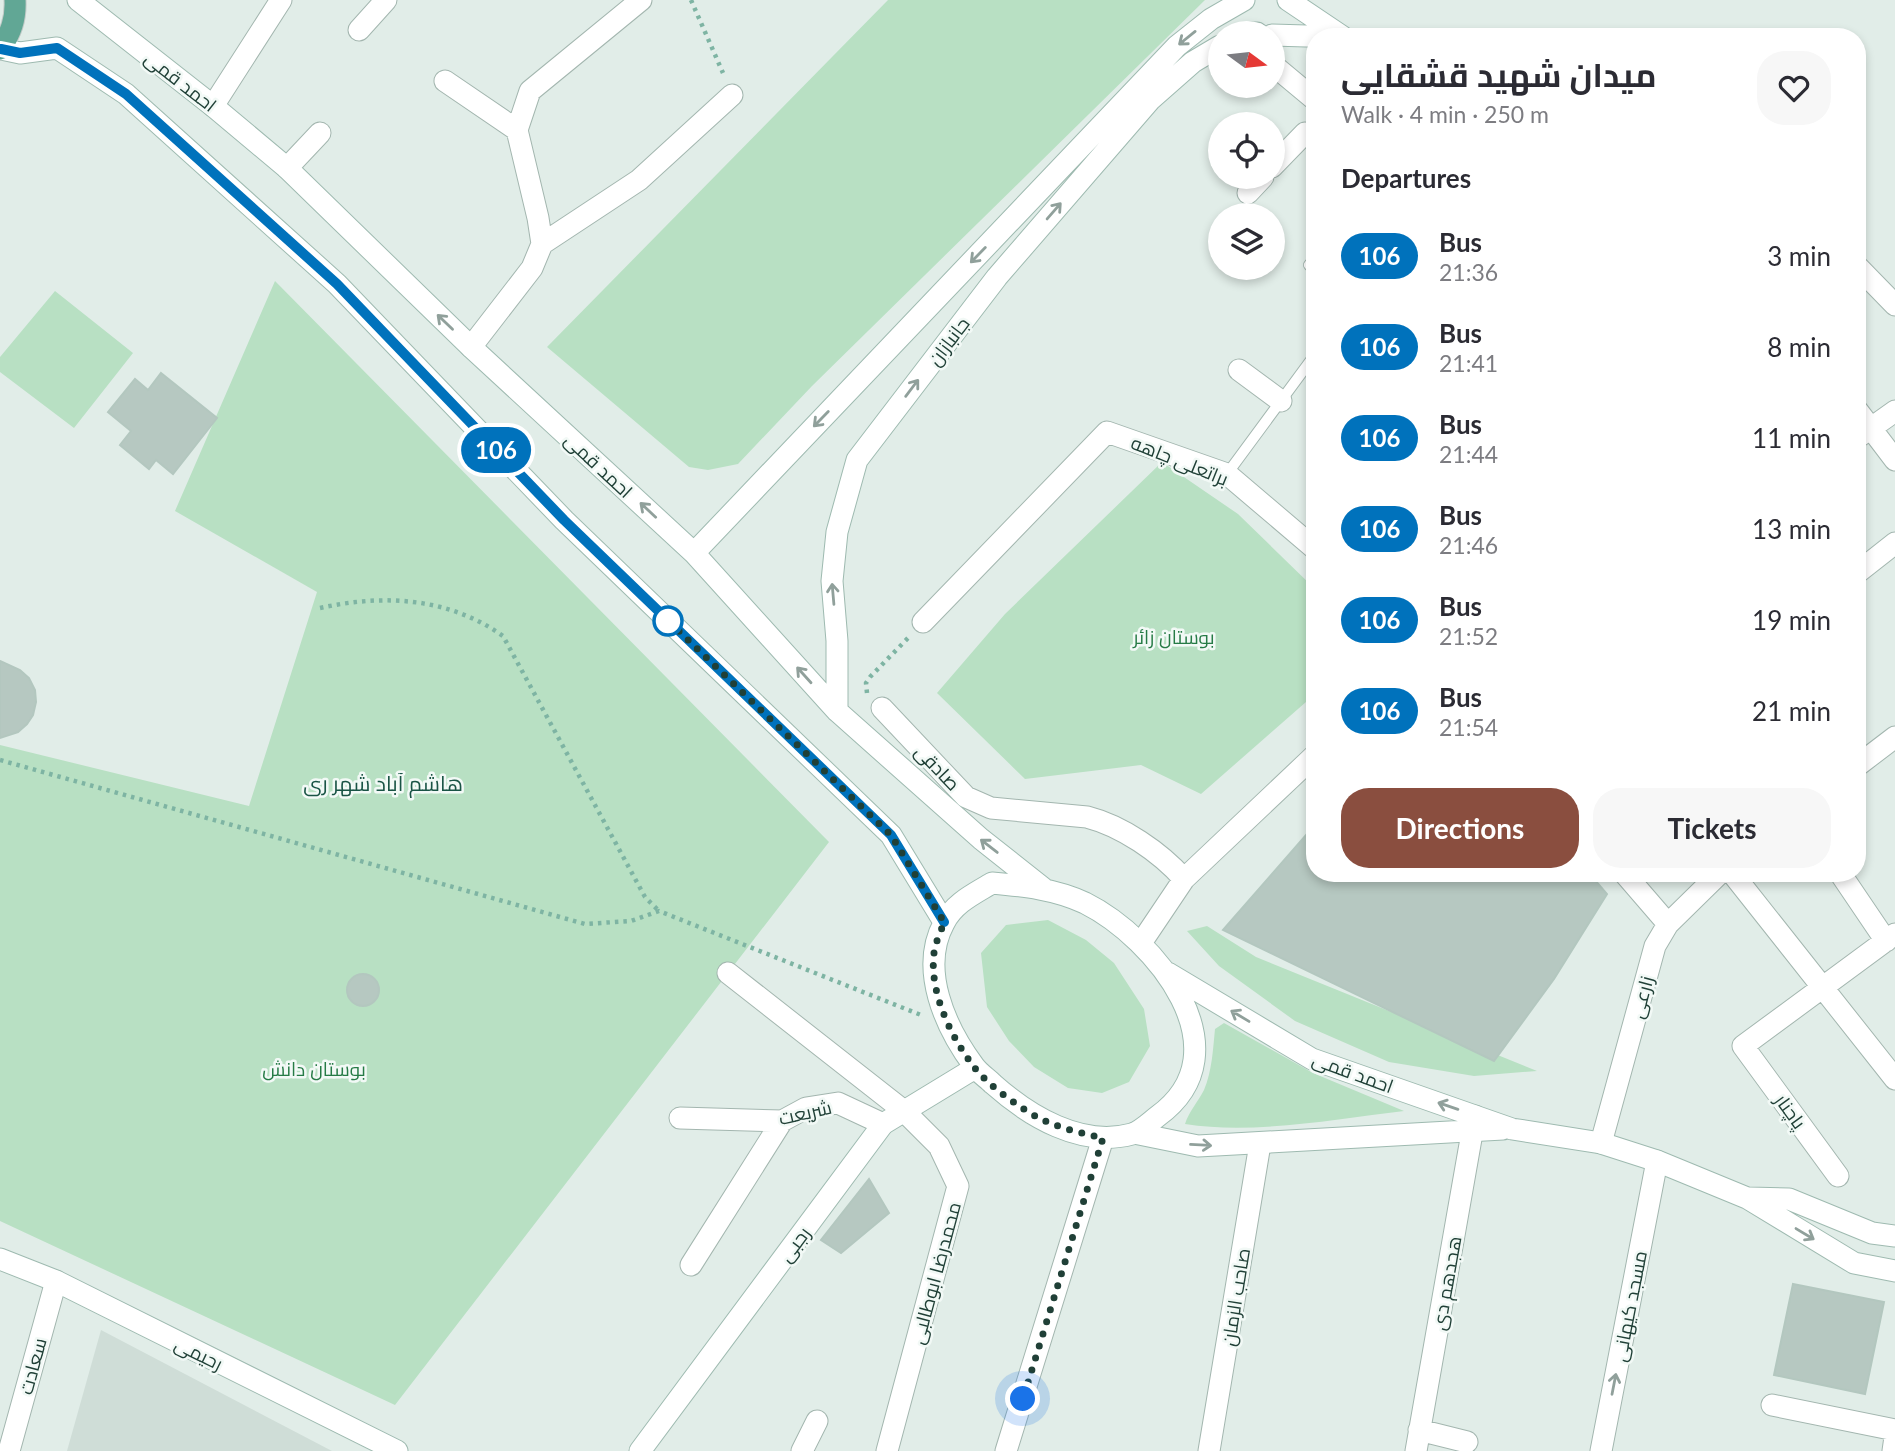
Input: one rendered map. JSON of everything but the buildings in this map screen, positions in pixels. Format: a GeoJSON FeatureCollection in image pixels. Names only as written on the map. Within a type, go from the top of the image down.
{"type":"FeatureCollection","features":[{"type":"Feature","properties":{"kind":"main road"},"geometry":{"type":"LineString","coordinates":[[0,49],[10,33],[16,14],[15,0]]}},
{"type":"Feature","properties":{"kind":"street","name":"احمد قمی"},"geometry":{"type":"LineString","coordinates":[[78,0],[287,168],[471,347],[694,553],[837,711],[981,839],[1043,888]]}},
{"type":"Feature","properties":{"kind":"street"},"geometry":{"type":"LineString","coordinates":[[212,106],[281,0]]}},
{"type":"Feature","properties":{"kind":"street"},"geometry":{"type":"LineString","coordinates":[[471,347],[532,268],[542,244],[517,131],[530,91],[641,0]]}},
{"type":"Feature","properties":{"kind":"street","name":"جانبازان"},"geometry":{"type":"LineString","coordinates":[[694,553],[1177,46],[1211,19],[1244,0]]}},
{"type":"Feature","properties":{"kind":"street"},"geometry":{"type":"LineString","coordinates":[[1288,0],[1328,28]]}},
{"type":"Feature","properties":{"kind":"street"},"geometry":{"type":"LineString","coordinates":[[359,30],[374,4]]}},
{"type":"Feature","properties":{"kind":"street"},"geometry":{"type":"LineString","coordinates":[[1285,35],[1306,36]]}},
{"type":"Feature","properties":{"kind":"street"},"geometry":{"type":"LineString","coordinates":[[0,49],[20,53],[57,48],[126,94],[337,284],[564,520],[891,835],[944,922]]}},
{"type":"Feature","properties":{"kind":"street","name":"جانبازان"},"geometry":{"type":"LineString","coordinates":[[837,711],[837,641],[832,581],[837,532],[857,460],[997,277],[1151,99],[1193,62],[1208,53]]}},
{"type":"Feature","properties":{"kind":"street"},"geometry":{"type":"LineString","coordinates":[[1285,75],[1306,92]]}},
{"type":"Feature","properties":{"kind":"street"},"geometry":{"type":"LineString","coordinates":[[445,81],[517,131]]}},
{"type":"Feature","properties":{"kind":"street"},"geometry":{"type":"LineString","coordinates":[[542,244],[639,180],[732,95]]}},
{"type":"Feature","properties":{"kind":"street"},"geometry":{"type":"LineString","coordinates":[[287,168],[320,133]]}},
{"type":"Feature","properties":{"kind":"street"},"geometry":{"type":"LineString","coordinates":[[1285,155],[1306,135]]}},
{"type":"Feature","properties":{"kind":"street"},"geometry":{"type":"LineString","coordinates":[[1248,193],[1252,189]]}},
{"type":"Feature","properties":{"kind":"street"},"geometry":{"type":"LineString","coordinates":[[1866,275],[1895,305]]}},
{"type":"Feature","properties":{"kind":"street"},"geometry":{"type":"LineString","coordinates":[[1239,370],[1281,401]]}},
{"type":"Feature","properties":{"kind":"street"},"geometry":{"type":"LineString","coordinates":[[1866,432],[1895,411]]}},
{"type":"Feature","properties":{"kind":"street","name":"براتعلی چاهه"},"geometry":{"type":"LineString","coordinates":[[923,622],[1107,432],[1227,474],[1306,541]]}},
{"type":"Feature","properties":{"kind":"street"},"geometry":{"type":"LineString","coordinates":[[1866,435],[1895,460]]}},
{"type":"Feature","properties":{"kind":"street"},"geometry":{"type":"LineString","coordinates":[[1866,566],[1895,543]]}},
{"type":"Feature","properties":{"kind":"street","name":"صادقی"},"geometry":{"type":"LineString","coordinates":[[882,708],[966,797],[991,808],[1087,817],[1102,821],[1158,855],[1184,879]]}},
{"type":"Feature","properties":{"kind":"street"},"geometry":{"type":"LineString","coordinates":[[1866,759],[1895,737]]}},
{"type":"Feature","properties":{"kind":"street"},"geometry":{"type":"LineString","coordinates":[[1141,943],[1184,879],[1306,764]]}},
{"type":"Feature","properties":{"kind":"street"},"geometry":{"type":"LineString","coordinates":[[1632,882],[1668,924]]}},
{"type":"Feature","properties":{"kind":"street","name":"زارعی"},"geometry":{"type":"LineString","coordinates":[[1601,1143],[1655,946],[1668,924],[1711,882]]}},
{"type":"Feature","properties":{"kind":"street"},"geometry":{"type":"LineString","coordinates":[[1739,882],[1895,1079]]}},
{"type":"Feature","properties":{"kind":"street"},"geometry":{"type":"LineString","coordinates":[[1823,987],[1890,938],[1847,882]]}},
{"type":"Feature","properties":{"kind":"street"},"geometry":{"type":"LineString","coordinates":[[992,883],[1043,888],[1084,902],[1120,924],[1167,973],[1187,1009],[1194,1038],[1193,1069],[1185,1088],[1163,1112],[1135,1133],[1103,1138],[1070,1131],[1038,1118],[1014,1103],[975,1068],[949,1026],[934,982],[934,952],[944,922],[962,901],[992,883]]}},
{"type":"Feature","properties":{"kind":"street","name":"محمدرضا ابوطالبی"},"geometry":{"type":"LineString","coordinates":[[728,973],[904,1111],[939,1146],[958,1186],[887,1451]]}},
{"type":"Feature","properties":{"kind":"street","name":"احمد قمی"},"geometry":{"type":"LineString","coordinates":[[1167,973],[1312,1059],[1475,1123],[1601,1143],[1657,1161],[1746,1198]]}},
{"type":"Feature","properties":{"kind":"street","name":"پاچنار"},"geometry":{"type":"LineString","coordinates":[[1823,987],[1743,1046],[1838,1176]]}},
{"type":"Feature","properties":{"kind":"street","name":"رجبی"},"geometry":{"type":"LineString","coordinates":[[640,1451],[883,1124],[975,1068]]}},
{"type":"Feature","properties":{"kind":"street","name":"شریعت"},"geometry":{"type":"LineString","coordinates":[[680,1118],[782,1121],[806,1108],[838,1103],[883,1124]]}},
{"type":"Feature","properties":{"kind":"street"},"geometry":{"type":"LineString","coordinates":[[691,1265],[782,1121]]}},
{"type":"Feature","properties":{"kind":"street","name":"احمد قمی"},"geometry":{"type":"LineString","coordinates":[[1135,1133],[1198,1146],[1260,1144],[1475,1123]]}},
{"type":"Feature","properties":{"kind":"street","name":"هجدهم دی"},"geometry":{"type":"LineString","coordinates":[[1418,1441],[1475,1123]]}},
{"type":"Feature","properties":{"kind":"street"},"geometry":{"type":"LineString","coordinates":[[1006,1451],[1103,1138]]}},
{"type":"Feature","properties":{"kind":"street","name":"صاحب الزمان"},"geometry":{"type":"LineString","coordinates":[[1209,1451],[1260,1144]]}},
{"type":"Feature","properties":{"kind":"street","name":"مسجد کیهانی"},"geometry":{"type":"LineString","coordinates":[[1601,1451],[1657,1161]]}},
{"type":"Feature","properties":{"kind":"street"},"geometry":{"type":"LineString","coordinates":[[1746,1198],[1789,1199],[1872,1233],[1895,1236]]}},
{"type":"Feature","properties":{"kind":"street"},"geometry":{"type":"LineString","coordinates":[[1746,1198],[1854,1264],[1895,1271]]}},
{"type":"Feature","properties":{"kind":"street","name":"رحیمی"},"geometry":{"type":"LineString","coordinates":[[0,1259],[56,1281],[397,1451]]}},
{"type":"Feature","properties":{"kind":"street","name":"سعادت"},"geometry":{"type":"LineString","coordinates":[[9,1451],[56,1281]]}},
{"type":"Feature","properties":{"kind":"street"},"geometry":{"type":"LineString","coordinates":[[1772,1405],[1895,1430]]}},
{"type":"Feature","properties":{"kind":"street"},"geometry":{"type":"LineString","coordinates":[[802,1451],[817,1421]]}},
{"type":"Feature","properties":{"kind":"street"},"geometry":{"type":"LineString","coordinates":[[1892,1451],[1895,1437]]}},
{"type":"Feature","properties":{"kind":"street"},"geometry":{"type":"LineString","coordinates":[[1418,1441],[1467,1441]]}},
{"type":"Feature","properties":{"kind":"lane"},"geometry":{"type":"LineString","coordinates":[[1227,474],[1306,367]]}},
{"type":"Feature","properties":{"kind":"path"},"geometry":{"type":"LineString","coordinates":[[691,0],[732,95]]}},
{"type":"Feature","properties":{"kind":"path"},"geometry":{"type":"LineString","coordinates":[[320,608],[355,600],[421,601],[489,625],[503,636],[645,897],[659,911],[949,1026]]}},
{"type":"Feature","properties":{"kind":"path"},"geometry":{"type":"LineString","coordinates":[[882,708],[866,692],[866,683],[923,622]]}},
{"type":"Feature","properties":{"kind":"path"},"geometry":{"type":"LineString","coordinates":[[0,760],[585,924],[631,921],[659,911]]}},
{"type":"Feature","properties":{"kind":"shaded area"},"geometry":{"type":"Polygon","coordinates":[[[101,1330],[332,1451],[67,1451],[101,1330]]]}},
{"type":"Feature","properties":{"kind":"green space"},"geometry":{"type":"Polygon","coordinates":[[[888,0],[1205,0],[812,386],[738,464],[708,470],[689,467],[547,347],[888,0]]]}},
{"type":"Feature","properties":{"kind":"green space","name":"بوستان دانش"},"geometry":{"type":"Polygon","coordinates":[[[275,281],[829,842],[395,1405],[0,1221],[0,745],[249,806],[317,592],[175,511],[275,281]]]}},
{"type":"Feature","properties":{"kind":"green space"},"geometry":{"type":"Polygon","coordinates":[[[55,291],[133,353],[74,428],[0,372],[0,357],[55,291]]]}},
{"type":"Feature","properties":{"kind":"green space","name":"بوستان زائر"},"geometry":{"type":"Polygon","coordinates":[[[1162,462],[1238,514],[1306,580],[1306,702],[1201,794],[1141,765],[1025,779],[937,693],[1005,614],[1162,462]]]}},
{"type":"Feature","properties":{"kind":"green space"},"geometry":{"type":"Polygon","coordinates":[[[1048,920],[1086,940],[1114,963],[1144,1009],[1150,1046],[1129,1082],[1102,1093],[1068,1088],[1034,1067],[1009,1041],[987,1007],[981,953],[1006,925],[1048,920]]]}},
{"type":"Feature","properties":{"kind":"green space"},"geometry":{"type":"Polygon","coordinates":[[[1207,926],[1256,957],[1537,1071],[1474,1076],[1389,1062],[1295,1021],[1219,966],[1187,931],[1207,926]]]}},
{"type":"Feature","properties":{"kind":"green space"},"geometry":{"type":"Polygon","coordinates":[[[1224,1023],[1313,1073],[1404,1111],[1266,1127],[1185,1124],[1207,1083],[1215,1029],[1224,1023]]]}},
{"type":"Feature","properties":{"kind":"bus line","name":"106"},"geometry":{"type":"LineString","coordinates":[[1,49],[20,53],[57,48],[126,94],[337,284],[564,520],[891,835],[944,922]]}},
{"type":"Feature","properties":{"kind":"district","name":"هاشم آباد شهر ری"},"geometry":{"type":"Point","coordinates":[383,782]}},
{"type":"Feature","properties":{"kind":"route"},"geometry":{"type":"LineString","coordinates":[[668,621],[660,613],[891,835],[944,922],[934,952],[934,982],[949,1026],[975,1068],[1014,1103],[1038,1118],[1070,1131],[1103,1138],[1023,1399]]}}]}
